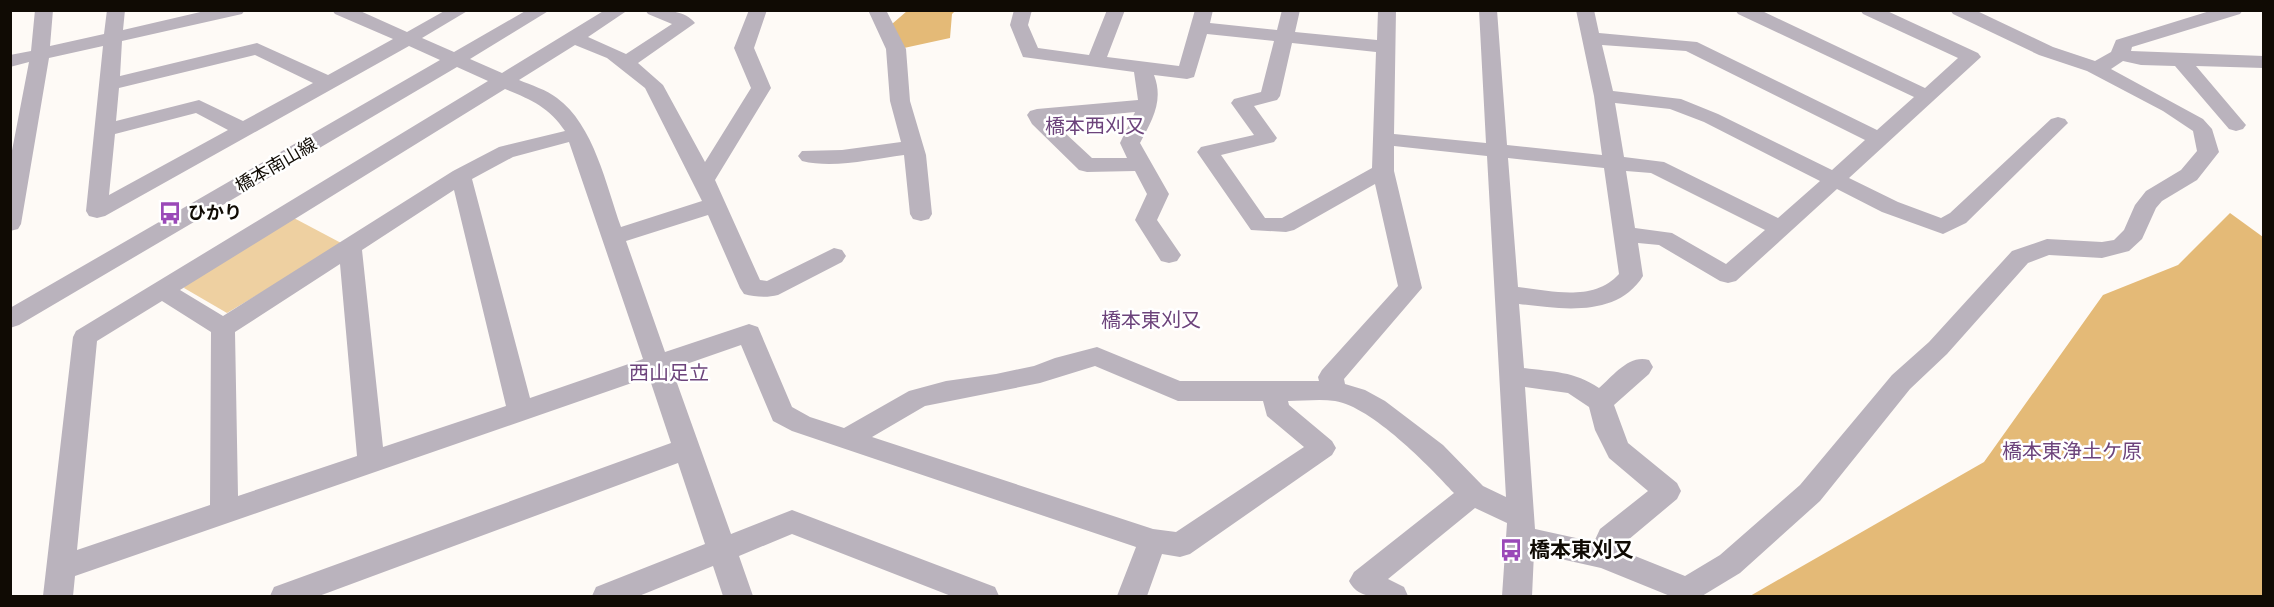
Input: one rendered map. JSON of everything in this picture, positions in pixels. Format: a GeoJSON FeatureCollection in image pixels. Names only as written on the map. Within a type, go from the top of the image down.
{"type":"FeatureCollection","features":[{"type":"Feature","properties":{"kind":"street"},"geometry":{"type":"LineString","coordinates":[[10,224],[40,55],[44,10]]}},
{"type":"Feature","properties":{"kind":"street"},"geometry":{"type":"LineString","coordinates":[[116,10],[97,211],[460,10]]}},
{"type":"Feature","properties":{"kind":"street"},"geometry":{"type":"LineString","coordinates":[[10,61],[236,10]]}},
{"type":"Feature","properties":{"kind":"street"},"geometry":{"type":"LineString","coordinates":[[341,10],[548,100],[564,114],[577,134],[738,597]]}},
{"type":"Feature","properties":{"kind":"street","name":"橋本南山線"},"geometry":{"type":"LineString","coordinates":[[10,319],[541,10]]}},
{"type":"Feature","properties":{"kind":"street"},"geometry":{"type":"LineString","coordinates":[[58,597],[85,337],[619,10]]}},
{"type":"Feature","properties":{"kind":"street"},"geometry":{"type":"LineString","coordinates":[[625,63],[686,23],[654,10]]}},
{"type":"Feature","properties":{"kind":"street"},"geometry":{"type":"LineString","coordinates":[[704,180],[761,88],[744,48],[758,10]]}},
{"type":"Feature","properties":{"kind":"street"},"geometry":{"type":"LineString","coordinates":[[878,10],[896,49],[900,101],[912,147],[921,214]]}},
{"type":"Feature","properties":{"kind":"street"},"geometry":{"type":"LineString","coordinates":[[1023,10],[1019,26],[1030,53],[1186,73],[1202,19],[1286,35],[1387,46]]}},
{"type":"Feature","properties":{"kind":"street"},"geometry":{"type":"LineString","coordinates":[[1096,61],[1116,10]]}},
{"type":"Feature","properties":{"kind":"street"},"geometry":{"type":"LineString","coordinates":[[1291,10],[1270,96],[1241,103],[1267,138],[1208,152],[1258,225],[1286,225],[1383,171]]}},
{"type":"Feature","properties":{"kind":"street"},"geometry":{"type":"LineString","coordinates":[[1334,391],[1331,377],[1410,288],[1383,171],[1387,10]]}},
{"type":"Feature","properties":{"kind":"street"},"geometry":{"type":"LineString","coordinates":[[1488,10],[1521,527],[1517,597]]}},
{"type":"Feature","properties":{"kind":"street"},"geometry":{"type":"LineString","coordinates":[[1507,294],[1575,300],[1599,298],[1617,291],[1631,276],[1604,96],[1585,10]]}},
{"type":"Feature","properties":{"kind":"street"},"geometry":{"type":"LineString","coordinates":[[1744,10],[1927,96]]}},
{"type":"Feature","properties":{"kind":"street"},"geometry":{"type":"LineString","coordinates":[[1626,235],[1664,238],[1728,274],[1971,57],[1869,10]]}},
{"type":"Feature","properties":{"kind":"street"},"geometry":{"type":"LineString","coordinates":[[847,439],[918,398],[1040,374],[1055,367],[1097,356],[1178,391],[1275,393],[1334,391],[1356,397],[1376,408],[1433,453],[1473,494],[1521,527],[1604,556],[1687,590],[1730,564],[1810,493],[1901,382],[1938,348],[2020,257],[2047,247],[2102,250],[2121,246],[2134,234],[2146,205],[2154,196],[2189,175],[2208,152],[2202,128],[2181,113],[2118,82],[2094,67],[2046,51],[1959,10]]}},
{"type":"Feature","properties":{"kind":"street"},"geometry":{"type":"LineString","coordinates":[[2120,55],[2123,44],[2200,14],[2234,10]]}},
{"type":"Feature","properties":{"kind":"street"},"geometry":{"type":"LineString","coordinates":[[573,38],[614,54],[653,85],[704,180],[753,288],[770,289],[834,256]]}},
{"type":"Feature","properties":{"kind":"street"},"geometry":{"type":"LineString","coordinates":[[1591,38],[1690,46],[1879,139]]}},
{"type":"Feature","properties":{"kind":"street"},"geometry":{"type":"LineString","coordinates":[[110,84],[257,49],[328,83]]}},
{"type":"Feature","properties":{"kind":"street"},"geometry":{"type":"LineString","coordinates":[[2094,67],[2102,66],[2120,55],[2141,59],[2264,62]]}},
{"type":"Feature","properties":{"kind":"street"},"geometry":{"type":"LineString","coordinates":[[2180,59],[2236,125]]}},
{"type":"Feature","properties":{"kind":"street"},"geometry":{"type":"LineString","coordinates":[[1142,67],[1150,88],[1148,105],[1130,143],[1158,194],[1146,220],[1169,255]]}},
{"type":"Feature","properties":{"kind":"street"},"geometry":{"type":"LineString","coordinates":[[1604,96],[1674,103],[1711,118],[1890,207],[1943,227],[1958,218],[2058,123]]}},
{"type":"Feature","properties":{"kind":"street"},"geometry":{"type":"LineString","coordinates":[[1141,164],[1087,165],[1039,120],[1037,115],[1148,105]]}},
{"type":"Feature","properties":{"kind":"street"},"geometry":{"type":"LineString","coordinates":[[105,129],[199,106],[244,130]]}},
{"type":"Feature","properties":{"kind":"street"},"geometry":{"type":"LineString","coordinates":[[223,328],[461,176],[506,152],[577,134]]}},
{"type":"Feature","properties":{"kind":"street"},"geometry":{"type":"LineString","coordinates":[[1384,139],[1656,167],[1780,228]]}},
{"type":"Feature","properties":{"kind":"street"},"geometry":{"type":"LineString","coordinates":[[809,156],[842,157],[912,147]]}},
{"type":"Feature","properties":{"kind":"street"},"geometry":{"type":"LineString","coordinates":[[461,176],[520,411]]}},
{"type":"Feature","properties":{"kind":"street"},"geometry":{"type":"LineString","coordinates":[[612,237],[715,205]]}},
{"type":"Feature","properties":{"kind":"street"},"geometry":{"type":"LineString","coordinates":[[350,248],[371,462]]}},
{"type":"Feature","properties":{"kind":"street"},"geometry":{"type":"LineString","coordinates":[[162,290],[223,328]]}},
{"type":"Feature","properties":{"kind":"street"},"geometry":{"type":"LineString","coordinates":[[223,328],[224,513]]}},
{"type":"Feature","properties":{"kind":"street"},"geometry":{"type":"LineString","coordinates":[[61,568],[749,333],[783,414],[801,424],[1153,541],[1180,545],[1323,448],[1276,409],[1275,393]]}},
{"type":"Feature","properties":{"kind":"street"},"geometry":{"type":"LineString","coordinates":[[1600,402],[1640,367]]}},
{"type":"Feature","properties":{"kind":"street"},"geometry":{"type":"LineString","coordinates":[[1512,376],[1574,384],[1600,402],[1608,430],[1618,450],[1667,491],[1610,538],[1604,556]]}},
{"type":"Feature","properties":{"kind":"street"},"geometry":{"type":"LineString","coordinates":[[285,597],[687,449]]}},
{"type":"Feature","properties":{"kind":"street"},"geometry":{"type":"LineString","coordinates":[[1393,597],[1364,581],[1473,494]]}},
{"type":"Feature","properties":{"kind":"street"},"geometry":{"type":"LineString","coordinates":[[607,597],[792,522],[984,597]]}},
{"type":"Feature","properties":{"kind":"street"},"geometry":{"type":"LineString","coordinates":[[1132,597],[1153,541]]}},
{"type":"Feature","properties":{"kind":"shaded area"},"geometry":{"type":"Polygon","coordinates":[[[907,11],[955,11],[952,14],[950,38],[904,48],[892,24],[907,11]]]}},
{"type":"Feature","properties":{"kind":"shaded area"},"geometry":{"type":"Polygon","coordinates":[[[2230,213],[2263,237],[2263,596],[1750,596],[1984,462],[2103,295],[2178,265],[2230,213]]]}},
{"type":"Feature","properties":{"kind":"shaded area"},"geometry":{"type":"Polygon","coordinates":[[[292,217],[343,244],[227,313],[184,288],[188,279],[292,217]]]}},
{"type":"Feature","properties":{"kind":"place","name":"ひかり"},"geometry":{"type":"Point","coordinates":[170,213]}},
{"type":"Feature","properties":{"kind":"place","name":"橋本東刈又"},"geometry":{"type":"Point","coordinates":[1511,550]}},
{"type":"Feature","properties":{"kind":"district","name":"橋本西刈又"},"geometry":{"type":"Point","coordinates":[1095,126]}},
{"type":"Feature","properties":{"kind":"district","name":"橋本東刈又"},"geometry":{"type":"Point","coordinates":[1151,320]}},
{"type":"Feature","properties":{"kind":"district","name":"西山足立"},"geometry":{"type":"Point","coordinates":[669,373]}},
{"type":"Feature","properties":{"kind":"district","name":"橋本東浄土ケ原"},"geometry":{"type":"Point","coordinates":[2072,451]}}]}
